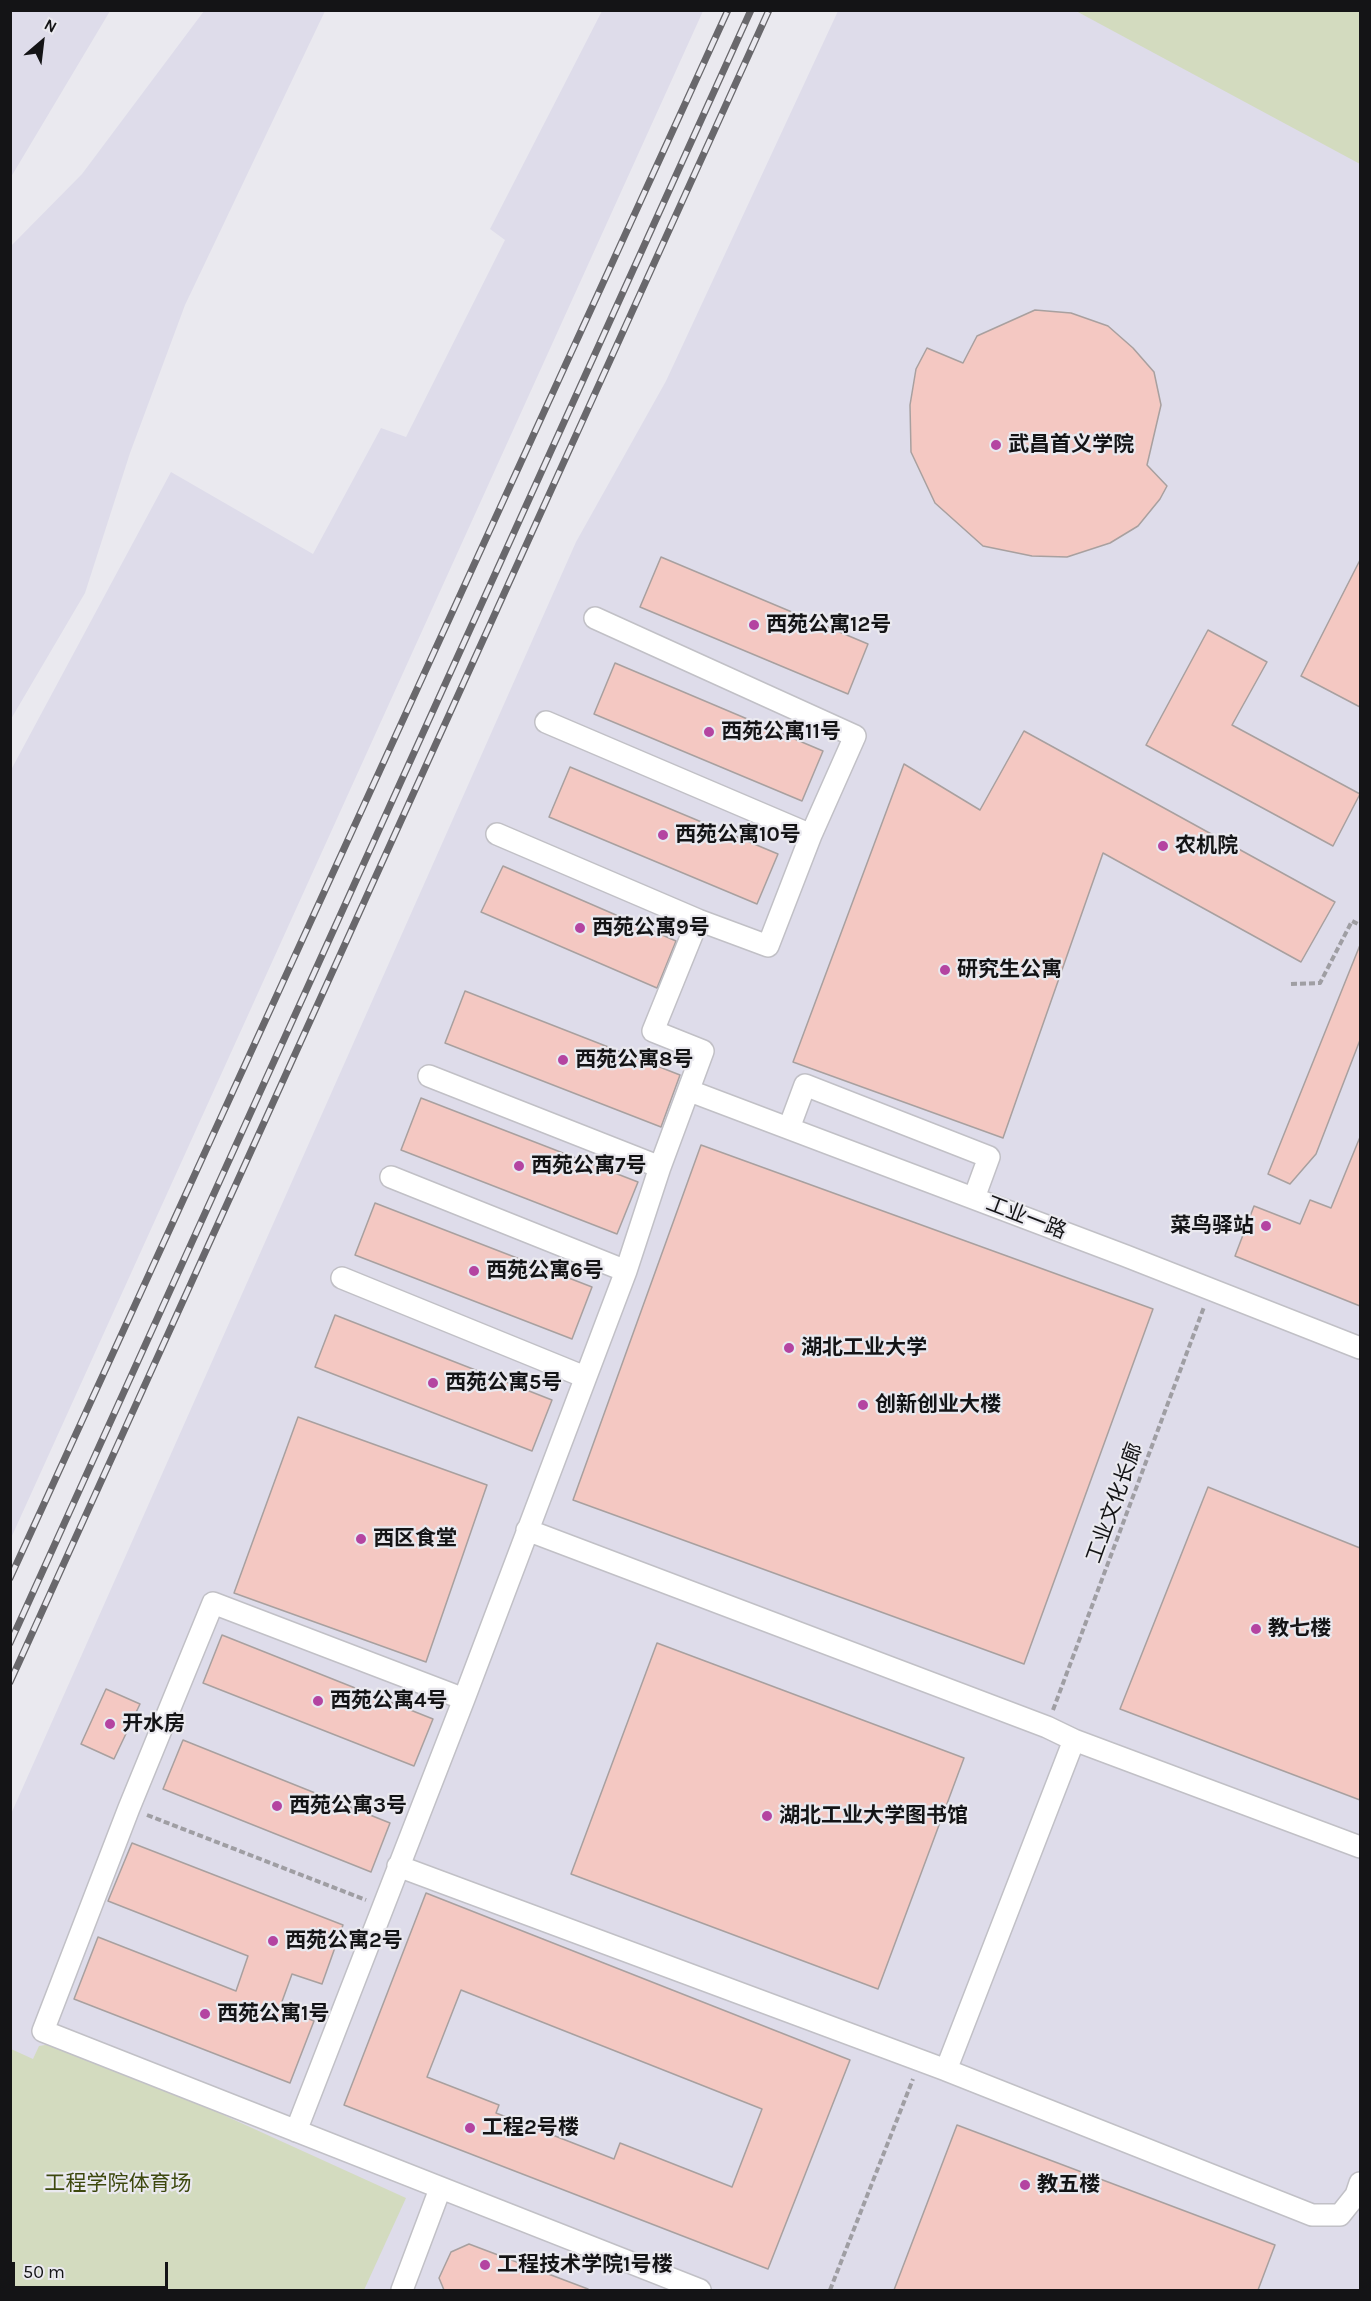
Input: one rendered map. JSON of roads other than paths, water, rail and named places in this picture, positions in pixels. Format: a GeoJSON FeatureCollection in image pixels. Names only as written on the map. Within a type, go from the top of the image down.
{"type":"FeatureCollection","features":[{"type":"Feature","properties":{"kind":"street"},"geometry":{"type":"LineString","coordinates":[[497,834],[698,920],[768,946],[811,835],[855,736],[595,618]]}},
{"type":"Feature","properties":{"kind":"street"},"geometry":{"type":"LineString","coordinates":[[546,722],[811,835]]}},
{"type":"Feature","properties":{"kind":"street"},"geometry":{"type":"LineString","coordinates":[[296,2131],[464,1699],[526,1530],[626,1271],[660,1167],[690,1091],[703,1051],[653,1031],[698,920]]}},
{"type":"Feature","properties":{"kind":"street"},"geometry":{"type":"LineString","coordinates":[[429,1076],[660,1167]]}},
{"type":"Feature","properties":{"kind":"street"},"geometry":{"type":"LineString","coordinates":[[789,1128],[805,1085],[989,1157],[974,1198]]}},
{"type":"Feature","properties":{"kind":"street","name":"工业一路"},"geometry":{"type":"LineString","coordinates":[[690,1091],[974,1198],[1360,1348]]}},
{"type":"Feature","properties":{"kind":"street"},"geometry":{"type":"LineString","coordinates":[[391,1177],[626,1271]]}},
{"type":"Feature","properties":{"kind":"street"},"geometry":{"type":"LineString","coordinates":[[342,1278],[585,1377]]}},
{"type":"Feature","properties":{"kind":"street"},"geometry":{"type":"LineString","coordinates":[[526,1530],[1360,1847]]}},
{"type":"Feature","properties":{"kind":"street"},"geometry":{"type":"LineString","coordinates":[[464,1699],[213,1603],[129,1808],[43,2031],[700,2290]]}},
{"type":"Feature","properties":{"kind":"street"},"geometry":{"type":"LineString","coordinates":[[946,2070],[1074,1740]]}},
{"type":"Feature","properties":{"kind":"street"},"geometry":{"type":"LineString","coordinates":[[398,1866],[920,2060],[1312,2215],[1340,2215],[1356,2195],[1360,2183]]}},
{"type":"Feature","properties":{"kind":"street"},"geometry":{"type":"LineString","coordinates":[[402,2290],[440,2189]]}},
{"type":"Feature","properties":{"kind":"railway"},"geometry":{"type":"LineString","coordinates":[[10,1578],[728,10]]}},
{"type":"Feature","properties":{"kind":"railway"},"geometry":{"type":"LineString","coordinates":[[10,1643],[751,10]]}},
{"type":"Feature","properties":{"kind":"railway"},"geometry":{"type":"LineString","coordinates":[[10,1682],[769,10]]}},
{"type":"Feature","properties":{"kind":"place","name":"武昌首义学院"},"geometry":{"type":"Point","coordinates":[996,445]}},
{"type":"Feature","properties":{"kind":"place","name":"西苑公寓12号"},"geometry":{"type":"Point","coordinates":[754,625]}},
{"type":"Feature","properties":{"kind":"place","name":"西苑公寓11号"},"geometry":{"type":"Point","coordinates":[709,732]}},
{"type":"Feature","properties":{"kind":"place","name":"西苑公寓10号"},"geometry":{"type":"Point","coordinates":[663,835]}},
{"type":"Feature","properties":{"kind":"place","name":"农机院"},"geometry":{"type":"Point","coordinates":[1163,846]}},
{"type":"Feature","properties":{"kind":"place","name":"西苑公寓9号"},"geometry":{"type":"Point","coordinates":[580,928]}},
{"type":"Feature","properties":{"kind":"place","name":"研究生公寓"},"geometry":{"type":"Point","coordinates":[945,970]}},
{"type":"Feature","properties":{"kind":"place","name":"西苑公寓8号"},"geometry":{"type":"Point","coordinates":[563,1060]}},
{"type":"Feature","properties":{"kind":"place","name":"西苑公寓7号"},"geometry":{"type":"Point","coordinates":[519,1166]}},
{"type":"Feature","properties":{"kind":"place","name":"菜鸟驿站"},"geometry":{"type":"Point","coordinates":[1266,1226]}},
{"type":"Feature","properties":{"kind":"place","name":"西苑公寓6号"},"geometry":{"type":"Point","coordinates":[474,1271]}},
{"type":"Feature","properties":{"kind":"place","name":"湖北工业大学"},"geometry":{"type":"Point","coordinates":[789,1348]}},
{"type":"Feature","properties":{"kind":"place","name":"西苑公寓5号"},"geometry":{"type":"Point","coordinates":[433,1383]}},
{"type":"Feature","properties":{"kind":"place","name":"创新创业大楼"},"geometry":{"type":"Point","coordinates":[863,1405]}},
{"type":"Feature","properties":{"kind":"place","name":"西区食堂"},"geometry":{"type":"Point","coordinates":[361,1539]}},
{"type":"Feature","properties":{"kind":"place","name":"教七楼"},"geometry":{"type":"Point","coordinates":[1256,1629]}},
{"type":"Feature","properties":{"kind":"place","name":"西苑公寓4号"},"geometry":{"type":"Point","coordinates":[318,1701]}},
{"type":"Feature","properties":{"kind":"place","name":"开水房"},"geometry":{"type":"Point","coordinates":[110,1724]}},
{"type":"Feature","properties":{"kind":"place","name":"西苑公寓3号"},"geometry":{"type":"Point","coordinates":[277,1806]}},
{"type":"Feature","properties":{"kind":"place","name":"湖北工业大学图书馆"},"geometry":{"type":"Point","coordinates":[767,1816]}},
{"type":"Feature","properties":{"kind":"place","name":"西苑公寓2号"},"geometry":{"type":"Point","coordinates":[273,1941]}},
{"type":"Feature","properties":{"kind":"place","name":"西苑公寓1号"},"geometry":{"type":"Point","coordinates":[205,2014]}},
{"type":"Feature","properties":{"kind":"place","name":"工程2号楼"},"geometry":{"type":"Point","coordinates":[470,2128]}},
{"type":"Feature","properties":{"kind":"place","name":"教五楼"},"geometry":{"type":"Point","coordinates":[1025,2185]}},
{"type":"Feature","properties":{"kind":"place","name":"工程技术学院1号楼"},"geometry":{"type":"Point","coordinates":[485,2265]}},
{"type":"Feature","properties":{"kind":"park label","name":"工程学院体育场"},"geometry":{"type":"Point","coordinates":[118,2184]}}]}
